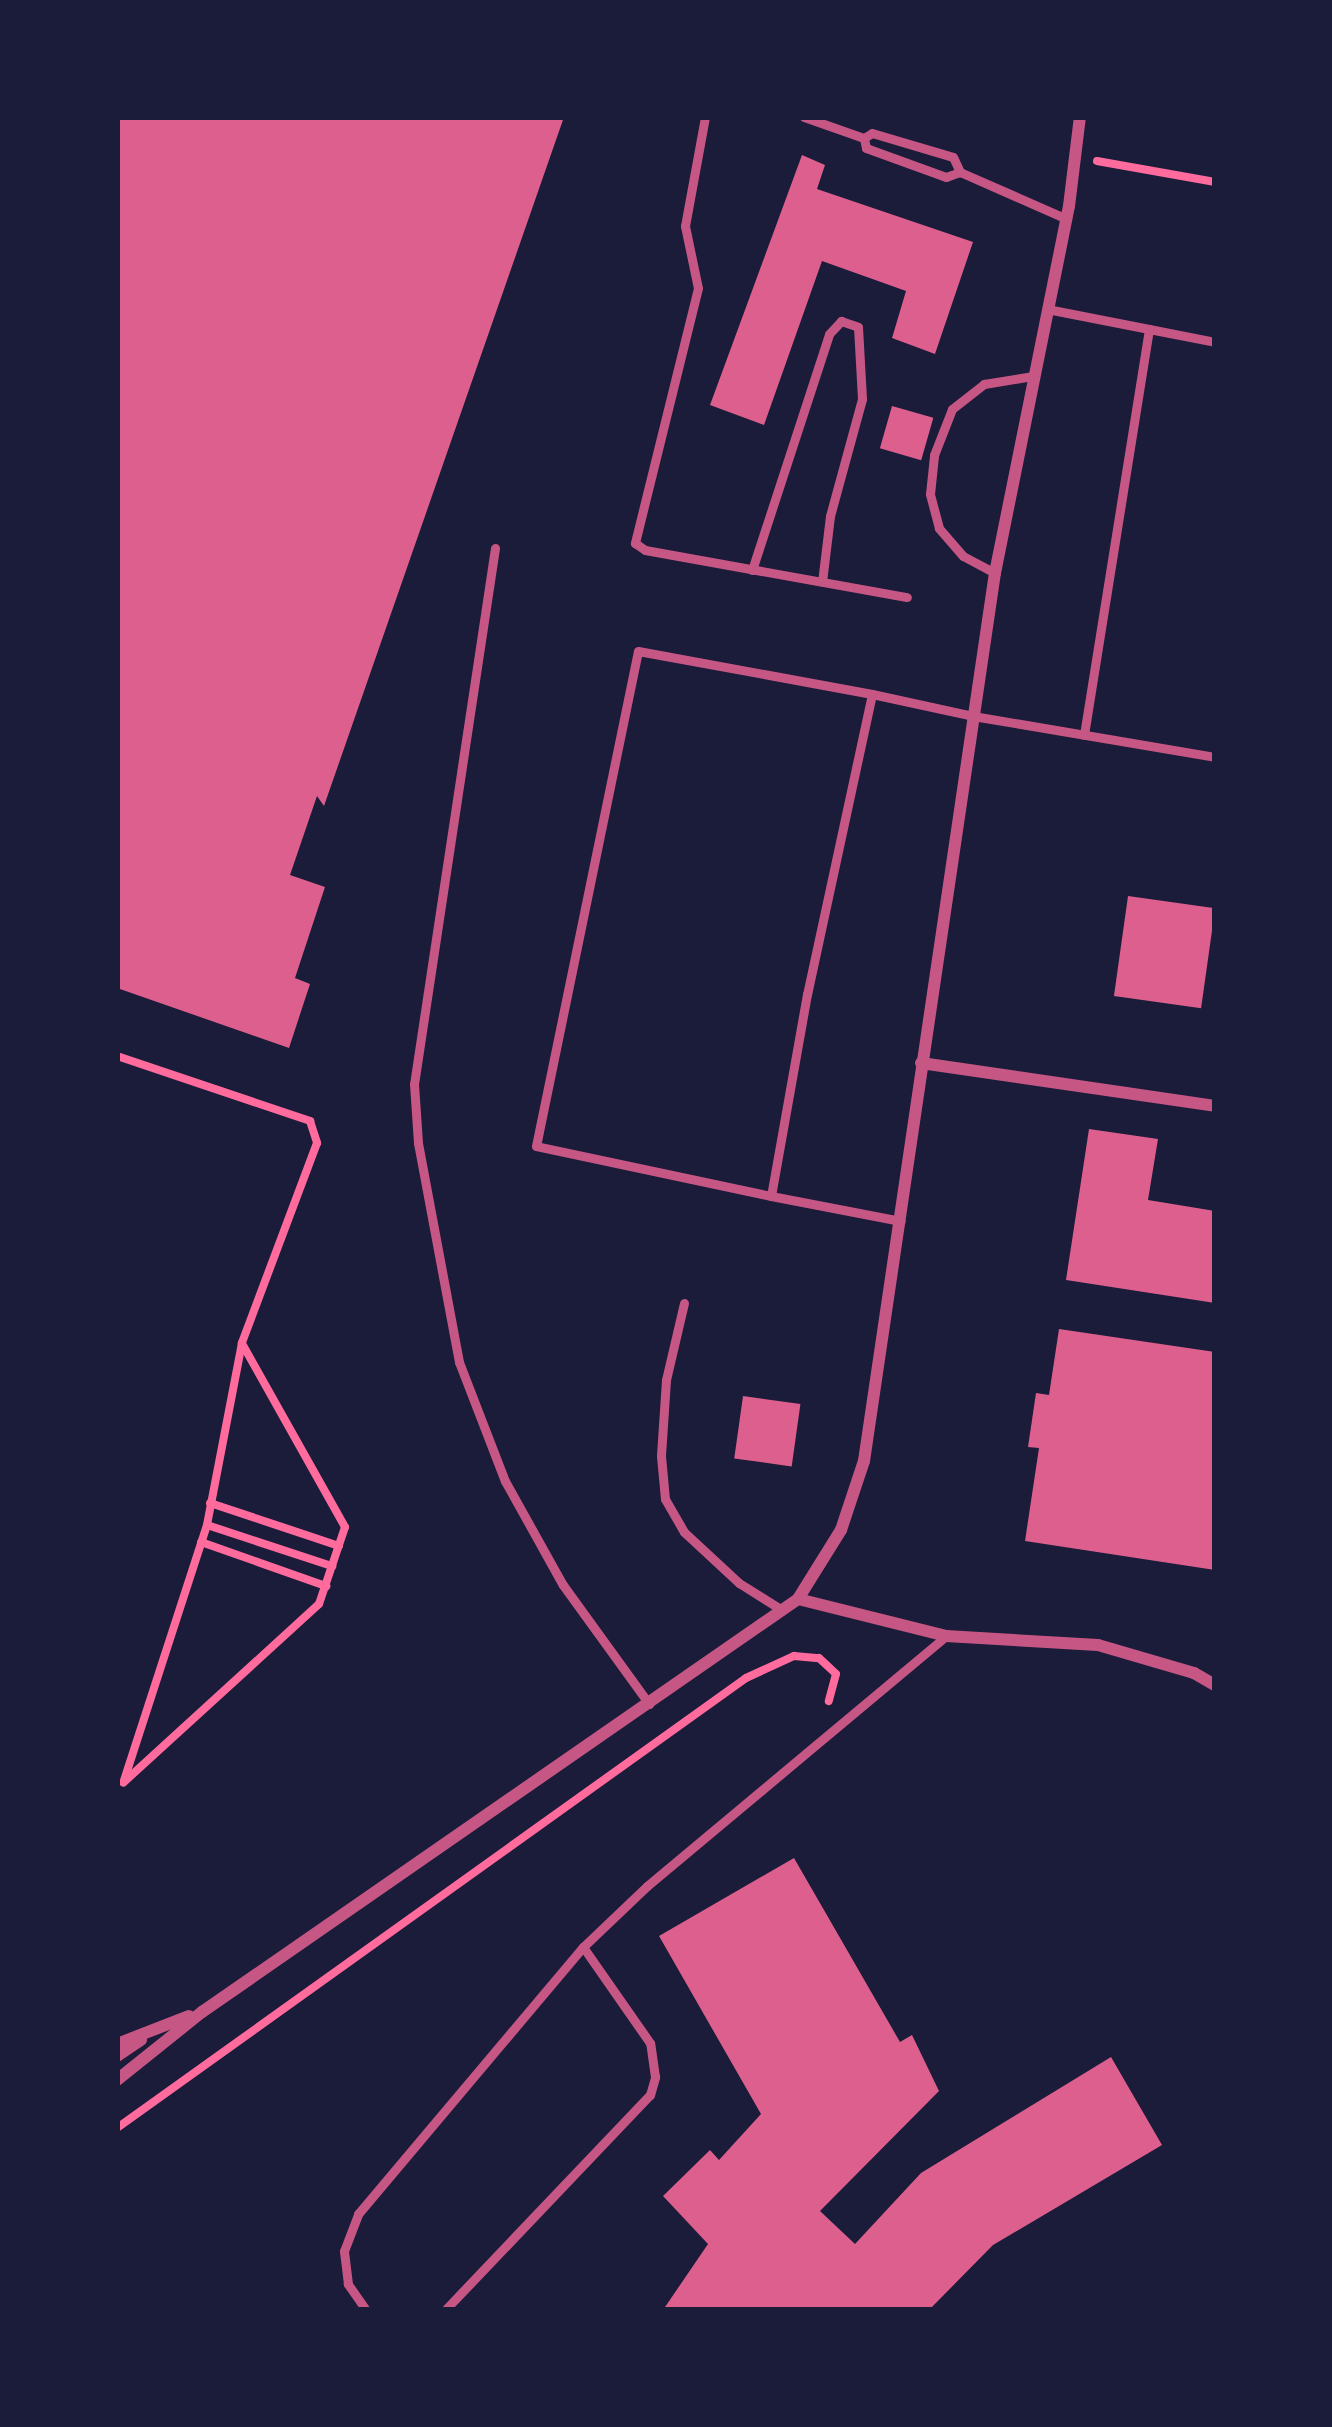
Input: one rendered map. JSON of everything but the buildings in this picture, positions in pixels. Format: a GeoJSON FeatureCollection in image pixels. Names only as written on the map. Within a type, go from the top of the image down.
{"type":"FeatureCollection","features":[{"type":"Feature","properties":{"kind":"street"},"geometry":{"type":"LineString","coordinates":[[117,2080],[202,2012],[798,1599],[841,1530],[864,1461],[995,573],[1078,158],[1080,117]]}},
{"type":"Feature","properties":{"kind":"street"},"geometry":{"type":"LineString","coordinates":[[921,1063],[1215,1106]]}},
{"type":"Feature","properties":{"kind":"street"},"geometry":{"type":"LineString","coordinates":[[798,1599],[946,1636],[1098,1645],[1195,1673],[1215,1685]]}},
{"type":"Feature","properties":{"kind":"street"},"geometry":{"type":"LineString","coordinates":[[117,2044],[202,2012]]}},
{"type":"Feature","properties":{"kind":"street"},"geometry":{"type":"LineString","coordinates":[[117,2056],[155,2030]]}},
{"type":"Feature","properties":{"kind":"lane"},"geometry":{"type":"LineString","coordinates":[[705,117],[685,226],[698,288],[635,543],[645,550],[907,596]]}},
{"type":"Feature","properties":{"kind":"lane"},"geometry":{"type":"LineString","coordinates":[[804,117],[864,138]]}},
{"type":"Feature","properties":{"kind":"lane"},"geometry":{"type":"LineString","coordinates":[[864,138],[872,133],[953,157],[960,172],[1066,219]]}},
{"type":"Feature","properties":{"kind":"lane"},"geometry":{"type":"LineString","coordinates":[[864,138],[866,148],[946,177],[960,172]]}},
{"type":"Feature","properties":{"kind":"lane"},"geometry":{"type":"LineString","coordinates":[[1047,309],[1215,342]]}},
{"type":"Feature","properties":{"kind":"lane"},"geometry":{"type":"LineString","coordinates":[[752,570],[829,334],[841,321],[858,327],[862,399],[830,516],[822,582]]}},
{"type":"Feature","properties":{"kind":"lane"},"geometry":{"type":"LineString","coordinates":[[1084,735],[1149,329]]}},
{"type":"Feature","properties":{"kind":"lane"},"geometry":{"type":"LineString","coordinates":[[995,573],[962,556],[939,528],[930,494],[934,455],[952,409],[984,385],[1034,376]]}},
{"type":"Feature","properties":{"kind":"lane"},"geometry":{"type":"LineString","coordinates":[[495,548],[414,1084],[418,1143],[459,1362],[505,1481],[562,1585],[649,1704]]}},
{"type":"Feature","properties":{"kind":"lane"},"geometry":{"type":"LineString","coordinates":[[902,1221],[536,1146],[638,651],[1215,758]]}},
{"type":"Feature","properties":{"kind":"lane"},"geometry":{"type":"LineString","coordinates":[[771,1196],[807,994],[872,694]]}},
{"type":"Feature","properties":{"kind":"lane"},"geometry":{"type":"LineString","coordinates":[[684,1303],[666,1380],[661,1456],[665,1499],[684,1532],[739,1583],[782,1610]]}},
{"type":"Feature","properties":{"kind":"lane"},"geometry":{"type":"LineString","coordinates":[[366,2310],[348,2284],[344,2251],[358,2214],[583,1947],[647,1886],[946,1636]]}},
{"type":"Feature","properties":{"kind":"lane"},"geometry":{"type":"LineString","coordinates":[[445,2310],[650,2096],[655,2077],[650,2043],[583,1947]]}},
{"type":"Feature","properties":{"kind":"path"},"geometry":{"type":"LineString","coordinates":[[1078,158],[1215,182]]}},
{"type":"Feature","properties":{"kind":"path"},"geometry":{"type":"LineString","coordinates":[[117,1056],[310,1121],[317,1144],[242,1343],[207,1525],[123,1784],[319,1604],[345,1527],[242,1343]]}},
{"type":"Feature","properties":{"kind":"path"},"geometry":{"type":"LineString","coordinates":[[210,1503],[338,1546]]}},
{"type":"Feature","properties":{"kind":"path"},"geometry":{"type":"LineString","coordinates":[[207,1525],[332,1566]]}},
{"type":"Feature","properties":{"kind":"path"},"geometry":{"type":"LineString","coordinates":[[201,1542],[326,1586]]}},
{"type":"Feature","properties":{"kind":"path"},"geometry":{"type":"LineString","coordinates":[[117,2128],[746,1678],[794,1656],[820,1658],[836,1674],[832,1699],[824,1707]]}}]}
